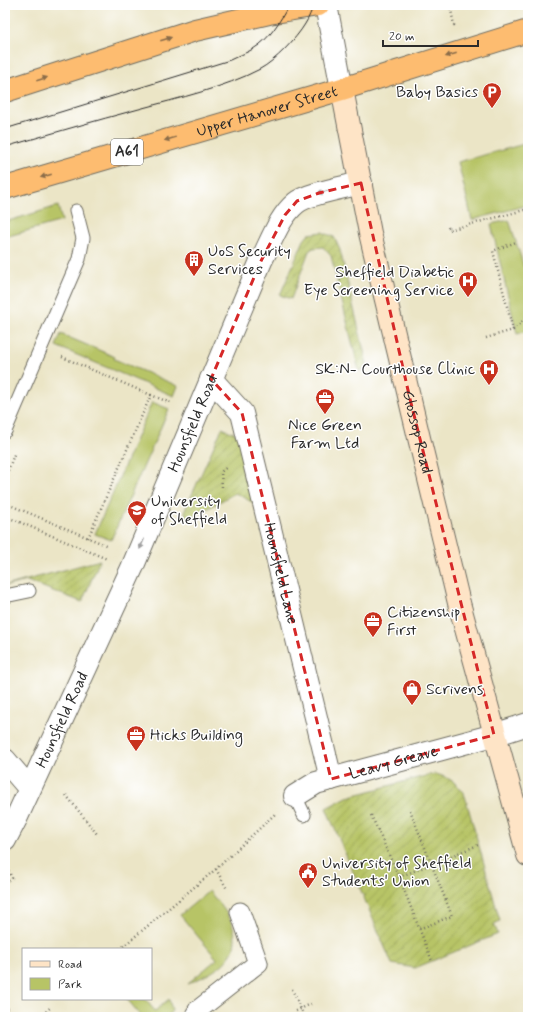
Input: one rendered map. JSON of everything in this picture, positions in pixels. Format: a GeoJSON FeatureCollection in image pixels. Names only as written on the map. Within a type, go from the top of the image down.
{"type":"FeatureCollection","features":[{"type":"Feature","properties":{"kind":"highway"},"geometry":{"type":"LineString","coordinates":[[5,91],[195,30],[269,13],[318,5]]}},
{"type":"Feature","properties":{"kind":"highway","name":"Upper Hanover Street"},"geometry":{"type":"LineString","coordinates":[[5,188],[342,89],[528,31]]}},
{"type":"Feature","properties":{"kind":"main road","name":"Glossop Road"},"geometry":{"type":"LineString","coordinates":[[342,89],[370,233],[459,603],[528,855]]}},
{"type":"Feature","properties":{"kind":"street","name":"Glossop Road"},"geometry":{"type":"LineString","coordinates":[[326,5],[342,89]]}},
{"type":"Feature","properties":{"kind":"street","name":"Hounsfield Road"},"geometry":{"type":"LineString","coordinates":[[5,840],[132,568],[261,261],[285,215],[297,202],[319,193],[361,183]]}},
{"type":"Feature","properties":{"kind":"street","name":"Hounsfield Lane"},"geometry":{"type":"LineString","coordinates":[[211,379],[242,414],[332,779]]}},
{"type":"Feature","properties":{"kind":"street","name":"Leavy Greave"},"geometry":{"type":"LineString","coordinates":[[295,796],[316,783],[494,735],[528,724]]}},
{"type":"Feature","properties":{"kind":"street"},"geometry":{"type":"LineString","coordinates":[[5,760],[29,788]]}},
{"type":"Feature","properties":{"kind":"street"},"geometry":{"type":"LineString","coordinates":[[194,1017],[198,1010],[258,963],[240,912]]}},
{"type":"Feature","properties":{"kind":"lane"},"geometry":{"type":"LineString","coordinates":[[5,431],[79,259],[83,238],[76,212]]}},
{"type":"Feature","properties":{"kind":"lane"},"geometry":{"type":"LineString","coordinates":[[5,596],[28,591]]}},
{"type":"Feature","properties":{"kind":"lane"},"geometry":{"type":"LineString","coordinates":[[295,796],[304,815]]}},
{"type":"Feature","properties":{"kind":"path"},"geometry":{"type":"LineString","coordinates":[[448,227],[450,230],[528,209]]}},
{"type":"Feature","properties":{"kind":"path"},"geometry":{"type":"LineString","coordinates":[[513,330],[493,251],[516,242]]}},
{"type":"Feature","properties":{"kind":"path"},"geometry":{"type":"LineString","coordinates":[[338,284],[345,270]]}},
{"type":"Feature","properties":{"kind":"path"},"geometry":{"type":"LineString","coordinates":[[486,338],[513,330],[528,316]]}},
{"type":"Feature","properties":{"kind":"path"},"geometry":{"type":"LineString","coordinates":[[77,363],[172,404]]}},
{"type":"Feature","properties":{"kind":"path"},"geometry":{"type":"LineString","coordinates":[[88,538],[151,395]]}},
{"type":"Feature","properties":{"kind":"path"},"geometry":{"type":"LineString","coordinates":[[5,478],[15,451]]}},
{"type":"Feature","properties":{"kind":"path"},"geometry":{"type":"LineString","coordinates":[[5,503],[108,546]]}},
{"type":"Feature","properties":{"kind":"path"},"geometry":{"type":"LineString","coordinates":[[5,516],[132,568]]}},
{"type":"Feature","properties":{"kind":"path"},"geometry":{"type":"LineString","coordinates":[[66,795],[97,834]]}},
{"type":"Feature","properties":{"kind":"path"},"geometry":{"type":"LineString","coordinates":[[121,948],[216,869],[295,796]]}},
{"type":"Feature","properties":{"kind":"path"},"geometry":{"type":"LineString","coordinates":[[410,810],[452,916],[419,929]]}},
{"type":"Feature","properties":{"kind":"path"},"geometry":{"type":"LineString","coordinates":[[371,815],[432,961]]}},
{"type":"Feature","properties":{"kind":"path"},"geometry":{"type":"LineString","coordinates":[[398,877],[478,845]]}},
{"type":"Feature","properties":{"kind":"path"},"geometry":{"type":"LineString","coordinates":[[5,864],[12,878],[5,883]]}},
{"type":"Feature","properties":{"kind":"path"},"geometry":{"type":"LineString","coordinates":[[5,971],[9,976],[5,979]]}},
{"type":"Feature","properties":{"kind":"path"},"geometry":{"type":"LineString","coordinates":[[292,989],[304,1016]]}},
{"type":"Feature","properties":{"kind":"path"},"geometry":{"type":"LineString","coordinates":[[296,1012],[311,1004]]}},
{"type":"Feature","properties":{"kind":"path"},"geometry":{"type":"LineString","coordinates":[[5,1005],[14,1017]]}},
{"type":"Feature","properties":{"kind":"path"},"geometry":{"type":"LineString","coordinates":[[40,1017],[51,1007]]}},
{"type":"Feature","properties":{"kind":"highlighted area"},"geometry":{"type":"Polygon","coordinates":[[[361,183],[410,399],[494,735],[331,779],[242,413],[211,379],[261,261],[285,215],[297,201],[319,193],[361,183]]]}},
{"type":"Feature","properties":{"kind":"green space"},"geometry":{"type":"Polygon","coordinates":[[[528,143],[528,205],[472,220],[458,162],[528,143]]]}},
{"type":"Feature","properties":{"kind":"green space"},"geometry":{"type":"Polygon","coordinates":[[[58,206],[62,221],[5,237],[5,222],[58,206]]]}},
{"type":"Feature","properties":{"kind":"green space"},"geometry":{"type":"Polygon","coordinates":[[[509,220],[524,267],[528,266],[528,331],[517,334],[491,224],[509,220]]]}},
{"type":"Feature","properties":{"kind":"green space"},"geometry":{"type":"Polygon","coordinates":[[[322,232],[334,237],[340,250],[368,368],[359,371],[331,256],[323,247],[313,248],[309,251],[291,299],[280,295],[304,240],[309,234],[322,232]]]}},
{"type":"Feature","properties":{"kind":"green space"},"geometry":{"type":"Polygon","coordinates":[[[61,334],[115,357],[114,359],[178,386],[174,396],[56,346],[61,334]]]}},
{"type":"Feature","properties":{"kind":"green space"},"geometry":{"type":"Polygon","coordinates":[[[152,402],[169,409],[111,540],[95,534],[152,402]]]}},
{"type":"Feature","properties":{"kind":"green space"},"geometry":{"type":"Polygon","coordinates":[[[222,428],[241,436],[254,503],[235,493],[186,521],[185,510],[222,428]]]}},
{"type":"Feature","properties":{"kind":"green space"},"geometry":{"type":"Polygon","coordinates":[[[100,560],[82,602],[27,581],[5,586],[100,560]]]}},
{"type":"Feature","properties":{"kind":"green space"},"geometry":{"type":"Polygon","coordinates":[[[435,774],[453,781],[465,796],[500,921],[494,924],[498,934],[415,968],[392,964],[326,808],[347,797],[435,774]]]}},
{"type":"Feature","properties":{"kind":"green space"},"geometry":{"type":"Polygon","coordinates":[[[209,891],[224,909],[231,921],[235,934],[235,944],[226,962],[208,974],[187,984],[217,959],[180,915],[209,891]]]}},
{"type":"Feature","properties":{"kind":"green space"},"geometry":{"type":"Polygon","coordinates":[[[169,999],[172,1010],[168,1017],[142,1017],[128,1000],[146,1000],[155,1011],[169,999]]]}},
{"type":"Feature","properties":{"kind":"tram line"},"geometry":{"type":"LineString","coordinates":[[5,129],[230,60],[253,49],[265,40],[289,5]]}},
{"type":"Feature","properties":{"kind":"tram line"},"geometry":{"type":"LineString","coordinates":[[5,147],[201,92],[246,76],[272,61],[285,49],[301,30],[314,5]]}},
{"type":"Feature","properties":{"kind":"place","name":"Baby Basics"},"geometry":{"type":"Point","coordinates":[492,109]}},
{"type":"Feature","properties":{"kind":"place","name":"UoS Security Services"},"geometry":{"type":"Point","coordinates":[194,277]}},
{"type":"Feature","properties":{"kind":"place","name":"Sheffield Diabetic Eye Screening Service"},"geometry":{"type":"Point","coordinates":[468,298]}},
{"type":"Feature","properties":{"kind":"place","name":"SK:N- Courthouse Clinic"},"geometry":{"type":"Point","coordinates":[489,386]}},
{"type":"Feature","properties":{"kind":"place","name":"Nice Green Farm Ltd"},"geometry":{"type":"Point","coordinates":[325,415]}},
{"type":"Feature","properties":{"kind":"place","name":"University of Sheffield"},"geometry":{"type":"Point","coordinates":[137,527]}},
{"type":"Feature","properties":{"kind":"place","name":"Citizenship First"},"geometry":{"type":"Point","coordinates":[373,638]}},
{"type":"Feature","properties":{"kind":"place","name":"Scrivens"},"geometry":{"type":"Point","coordinates":[412,706]}},
{"type":"Feature","properties":{"kind":"place","name":"Hicks Building"},"geometry":{"type":"Point","coordinates":[136,752]}},
{"type":"Feature","properties":{"kind":"place","name":"University of Sheffield Students' Union"},"geometry":{"type":"Point","coordinates":[308,889]}}]}
